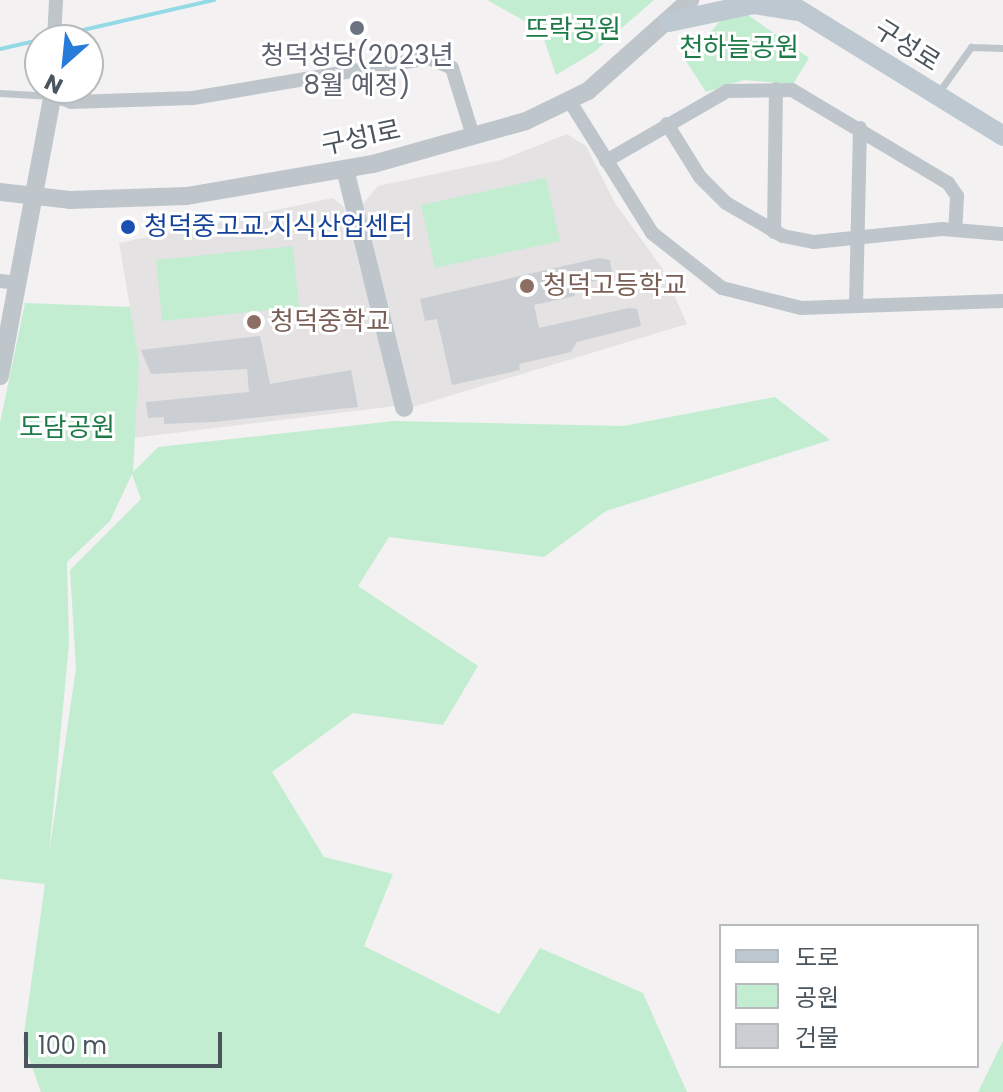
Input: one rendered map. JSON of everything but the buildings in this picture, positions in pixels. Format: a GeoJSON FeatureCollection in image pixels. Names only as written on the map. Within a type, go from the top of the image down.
{"type":"FeatureCollection","features":[{"type":"Feature","properties":{"kind":"main road"},"geometry":{"type":"LineString","coordinates":[[675,0],[669,22],[754,4],[804,12]]}},
{"type":"Feature","properties":{"kind":"main road","name":"구성로"},"geometry":{"type":"LineString","coordinates":[[783,0],[1003,136]]}},
{"type":"Feature","properties":{"kind":"street"},"geometry":{"type":"LineString","coordinates":[[55,24],[56,0]]}},
{"type":"Feature","properties":{"kind":"street","name":"구성1로"},"geometry":{"type":"LineString","coordinates":[[0,192],[34,197],[187,196],[345,169],[473,136],[569,100],[669,22],[690,0]]}},
{"type":"Feature","properties":{"kind":"street"},"geometry":{"type":"LineString","coordinates":[[104,101],[193,98],[429,58],[452,68],[473,136]]}},
{"type":"Feature","properties":{"kind":"street"},"geometry":{"type":"LineString","coordinates":[[606,161],[727,91],[776,89],[817,101],[956,190],[955,229]]}},
{"type":"Feature","properties":{"kind":"street"},"geometry":{"type":"LineString","coordinates":[[774,232],[776,89]]}},
{"type":"Feature","properties":{"kind":"street"},"geometry":{"type":"LineString","coordinates":[[569,100],[652,233],[699,275],[775,306],[1003,301]]}},
{"type":"Feature","properties":{"kind":"street"},"geometry":{"type":"LineString","coordinates":[[0,376],[9,282],[34,197],[52,104]]}},
{"type":"Feature","properties":{"kind":"street"},"geometry":{"type":"LineString","coordinates":[[667,124],[700,177],[750,221],[774,232],[814,242],[857,241],[955,229],[1003,234]]}},
{"type":"Feature","properties":{"kind":"street"},"geometry":{"type":"LineString","coordinates":[[856,305],[860,128]]}},
{"type":"Feature","properties":{"kind":"street"},"geometry":{"type":"LineString","coordinates":[[345,169],[404,408]]}},
{"type":"Feature","properties":{"kind":"lane"},"geometry":{"type":"LineString","coordinates":[[937,95],[971,47],[1003,48]]}},
{"type":"Feature","properties":{"kind":"lane"},"geometry":{"type":"LineString","coordinates":[[0,93],[24,93]]}},
{"type":"Feature","properties":{"kind":"shaded area","name":"청덕고등학교"},"geometry":{"type":"Polygon","coordinates":[[[567,134],[586,146],[615,203],[662,268],[687,324],[413,407],[363,204],[378,186],[501,160],[567,134]]]}},
{"type":"Feature","properties":{"kind":"shaded area","name":"청덕중학교"},"geometry":{"type":"Polygon","coordinates":[[[333,198],[344,207],[396,406],[133,438],[139,360],[119,243],[333,198]]]}},
{"type":"Feature","properties":{"kind":"green space","name":"뜨락공원"},"geometry":{"type":"Polygon","coordinates":[[[487,0],[654,0],[594,52],[556,75],[541,30],[487,0]]]}},
{"type":"Feature","properties":{"kind":"green space","name":"천하늘공원"},"geometry":{"type":"Polygon","coordinates":[[[726,14],[748,15],[809,58],[793,84],[744,80],[706,92],[686,61],[726,14]]]}},
{"type":"Feature","properties":{"kind":"green space"},"geometry":{"type":"Polygon","coordinates":[[[546,178],[560,241],[435,268],[421,205],[546,178]]]}},
{"type":"Feature","properties":{"kind":"green space"},"geometry":{"type":"Polygon","coordinates":[[[293,246],[299,307],[162,321],[156,260],[293,246]]]}},
{"type":"Feature","properties":{"kind":"green space","name":"도담공원"},"geometry":{"type":"Polygon","coordinates":[[[25,303],[130,307],[139,360],[133,472],[158,447],[394,421],[623,426],[775,397],[830,440],[606,511],[544,557],[389,537],[358,586],[478,666],[443,725],[353,713],[272,772],[324,857],[393,874],[364,946],[499,1014],[540,948],[643,993],[687,1092],[41,1092],[23,1041],[45,884],[0,879],[0,423],[25,303]],[[132,474],[110,521],[67,562],[69,644],[49,854],[76,668],[70,570],[141,499],[132,474]]]}},
{"type":"Feature","properties":{"kind":"green space"},"geometry":{"type":"Polygon","coordinates":[[[1003,1041],[1003,1092],[978,1092],[1003,1041]]]}},
{"type":"Feature","properties":{"kind":"waterway"},"geometry":{"type":"LineString","coordinates":[[0,49],[214,0]]}},
{"type":"Feature","properties":{"kind":"place","name":"청덕성당(2023년 8월 예정)"},"geometry":{"type":"Point","coordinates":[357,28]}},
{"type":"Feature","properties":{"kind":"place","name":"청덕중고교.지식산업센터"},"geometry":{"type":"Point","coordinates":[128,227]}},
{"type":"Feature","properties":{"kind":"place","name":"청덕고등학교"},"geometry":{"type":"Point","coordinates":[527,286]}},
{"type":"Feature","properties":{"kind":"place","name":"청덕중학교"},"geometry":{"type":"Point","coordinates":[254,322]}}]}
